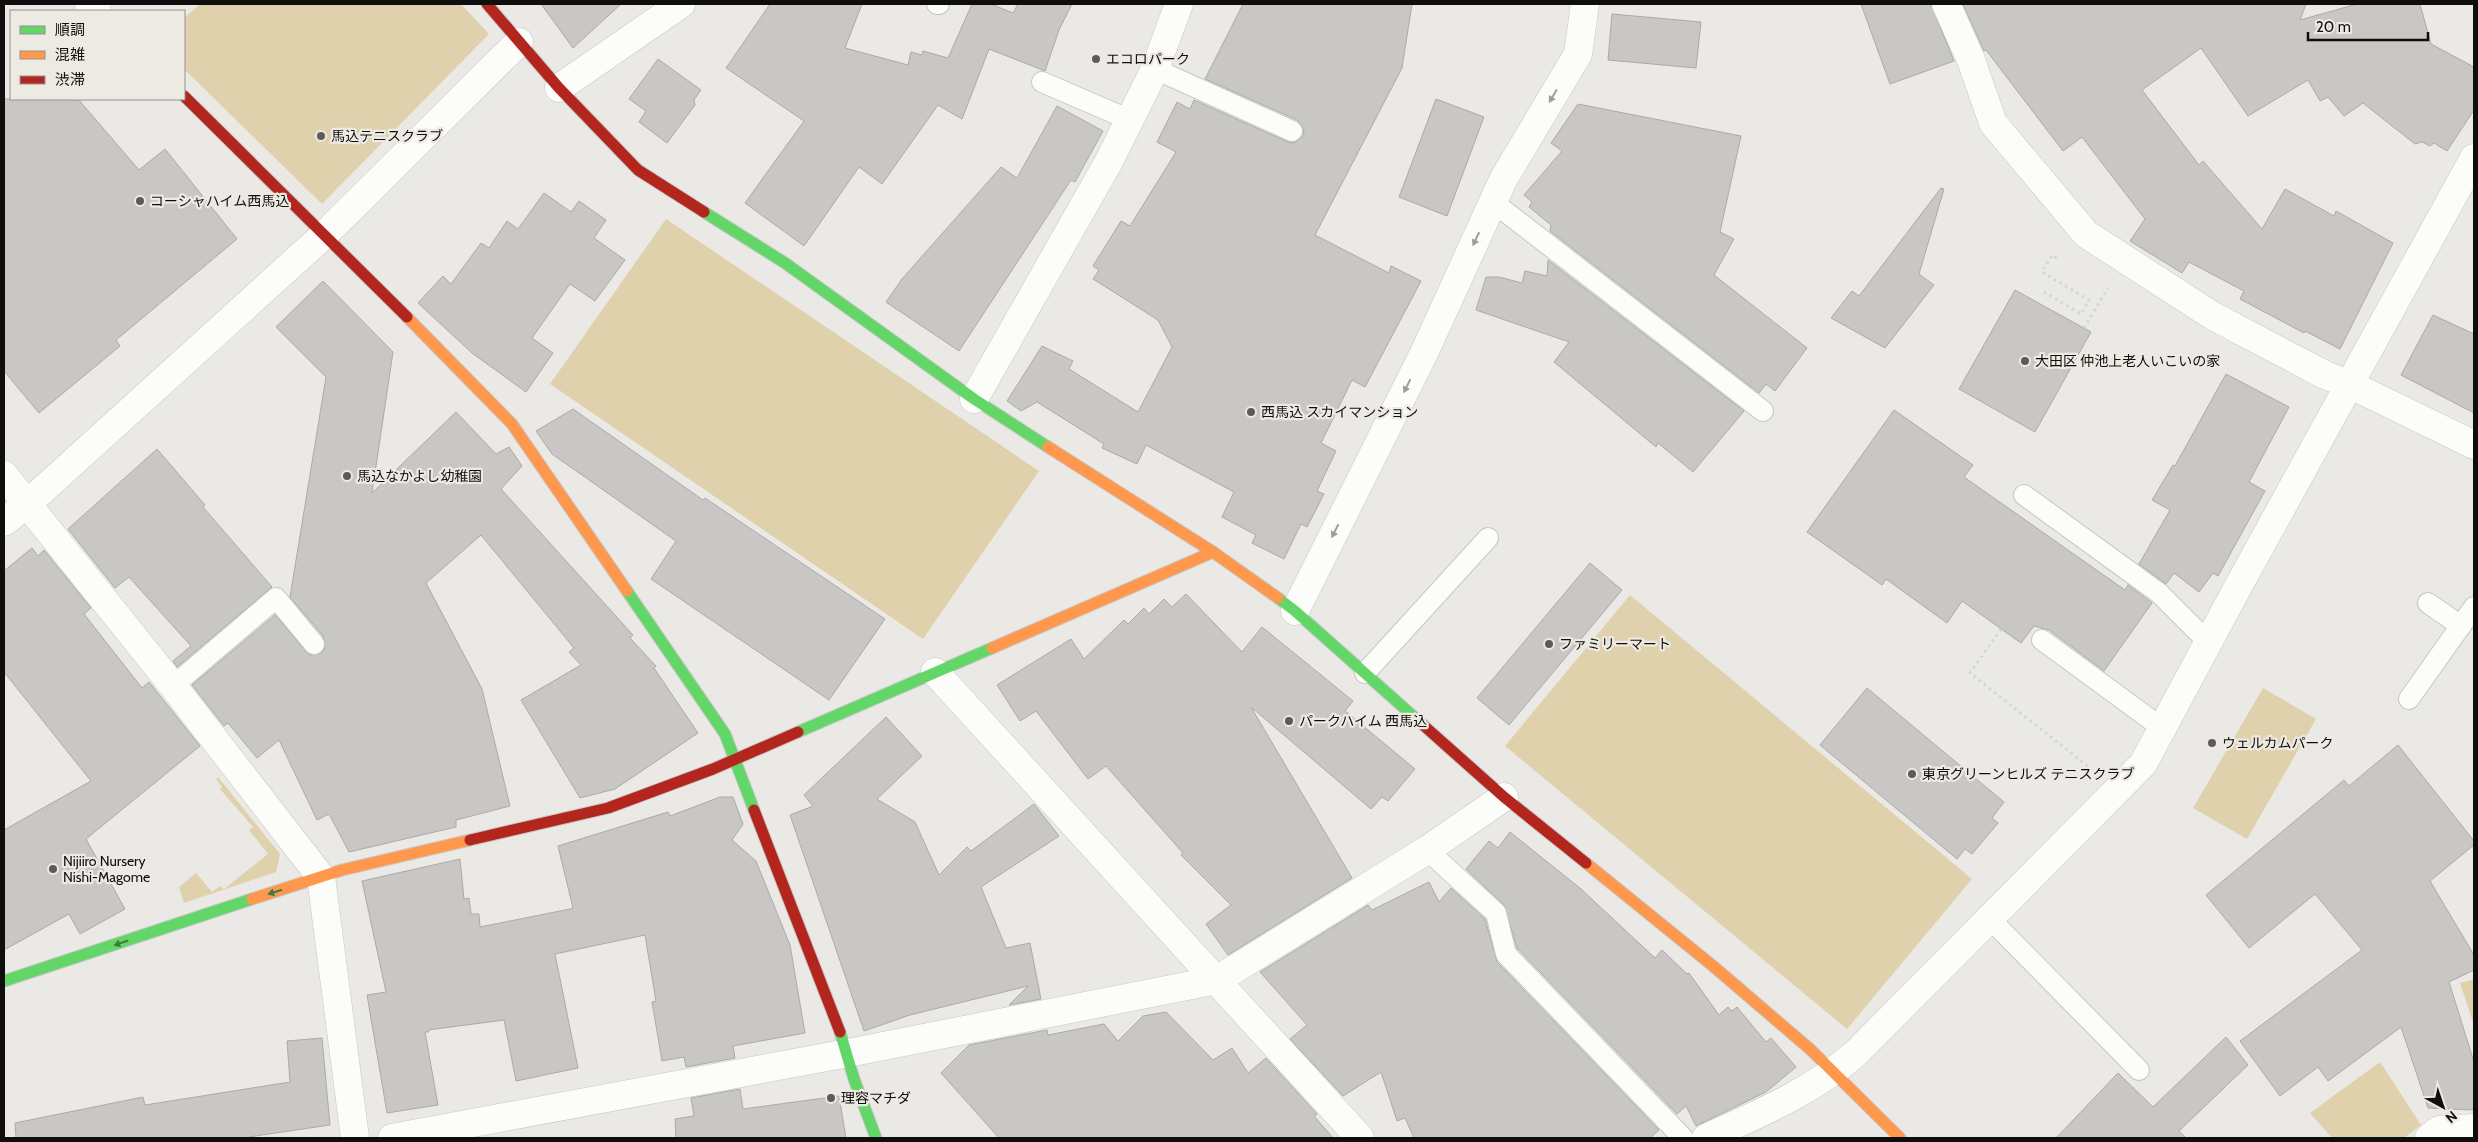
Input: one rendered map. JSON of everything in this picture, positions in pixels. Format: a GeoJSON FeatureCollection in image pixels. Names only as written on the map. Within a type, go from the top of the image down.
{"type":"FeatureCollection","features":[{"type":"Feature","properties":{"kind":"street"},"geometry":{"type":"LineString","coordinates":[[487,4],[559,88],[638,170],[785,263],[974,399],[1213,552],[1295,611],[1504,797],[1713,966],[1835,1072],[1900,1138]]}},
{"type":"Feature","properties":{"kind":"street"},"geometry":{"type":"LineString","coordinates":[[559,88],[681,4]]}},
{"type":"Feature","properties":{"kind":"street"},"geometry":{"type":"LineString","coordinates":[[974,399],[1108,163],[1155,69],[1179,4]]}},
{"type":"Feature","properties":{"kind":"street"},"geometry":{"type":"LineString","coordinates":[[1295,611],[1425,351],[1503,180],[1578,54],[1585,4]]}},
{"type":"Feature","properties":{"kind":"street"},"geometry":{"type":"LineString","coordinates":[[1946,4],[1971,60],[1993,123],[2086,234],[2213,316],[2325,375],[2351,385],[2474,445]]}},
{"type":"Feature","properties":{"kind":"street"},"geometry":{"type":"LineString","coordinates":[[4,522],[27,504],[325,234],[520,42]]}},
{"type":"Feature","properties":{"kind":"street"},"geometry":{"type":"LineString","coordinates":[[185,97],[325,234],[512,424],[725,734],[848,1054],[854,1079],[876,1138]]}},
{"type":"Feature","properties":{"kind":"street"},"geometry":{"type":"LineString","coordinates":[[1706,1138],[1785,1101],[1835,1072],[1989,918],[2031,879],[2143,764],[2474,158]]}},
{"type":"Feature","properties":{"kind":"street"},"geometry":{"type":"LineString","coordinates":[[4,475],[173,686],[321,877],[355,1138]]}},
{"type":"Feature","properties":{"kind":"street"},"geometry":{"type":"LineString","coordinates":[[4,981],[342,870],[608,808],[736,759],[1213,552]]}},
{"type":"Feature","properties":{"kind":"street"},"geometry":{"type":"LineString","coordinates":[[935,672],[998,753],[1217,980],[1360,1138]]}},
{"type":"Feature","properties":{"kind":"street"},"geometry":{"type":"LineString","coordinates":[[392,1138],[848,1054],[1217,980],[1427,850],[1504,797]]}},
{"type":"Feature","properties":{"kind":"street"},"geometry":{"type":"LineString","coordinates":[[2429,1138],[2439,1130],[2474,1128]]}},
{"type":"Feature","properties":{"kind":"lane"},"geometry":{"type":"LineString","coordinates":[[1155,69],[1292,131]]}},
{"type":"Feature","properties":{"kind":"lane"},"geometry":{"type":"LineString","coordinates":[[1042,82],[1130,120]]}},
{"type":"Feature","properties":{"kind":"lane"},"geometry":{"type":"LineString","coordinates":[[1493,202],[1763,411]]}},
{"type":"Feature","properties":{"kind":"lane"},"geometry":{"type":"LineString","coordinates":[[2024,495],[2159,592],[2208,642]]}},
{"type":"Feature","properties":{"kind":"lane"},"geometry":{"type":"LineString","coordinates":[[1365,673],[1488,538]]}},
{"type":"Feature","properties":{"kind":"lane"},"geometry":{"type":"LineString","coordinates":[[173,686],[276,598],[314,644]]}},
{"type":"Feature","properties":{"kind":"lane"},"geometry":{"type":"LineString","coordinates":[[2428,604],[2461,626]]}},
{"type":"Feature","properties":{"kind":"lane"},"geometry":{"type":"LineString","coordinates":[[2409,699],[2474,607]]}},
{"type":"Feature","properties":{"kind":"lane"},"geometry":{"type":"LineString","coordinates":[[2042,640],[2162,728]]}},
{"type":"Feature","properties":{"kind":"lane"},"geometry":{"type":"LineString","coordinates":[[1427,850],[1496,913],[1506,954],[1683,1138]]}},
{"type":"Feature","properties":{"kind":"lane"},"geometry":{"type":"LineString","coordinates":[[1989,918],[2140,1070]]}},
{"type":"Feature","properties":{"kind":"path"},"geometry":{"type":"LineString","coordinates":[[2044,292],[2081,314],[2090,300],[2042,272],[2052,255],[2060,259]]}},
{"type":"Feature","properties":{"kind":"path"},"geometry":{"type":"LineString","coordinates":[[2084,328],[2125,259]]}},
{"type":"Feature","properties":{"kind":"path"},"geometry":{"type":"LineString","coordinates":[[2100,283],[2108,288]]}},
{"type":"Feature","properties":{"kind":"path"},"geometry":{"type":"LineString","coordinates":[[2001,629],[1970,673],[2118,790]]}},
{"type":"Feature","properties":{"kind":"shaded area","name":"馬込テニスクラブ"},"geometry":{"type":"Polygon","coordinates":[[[200,4],[461,4],[489,34],[322,204],[185,70],[185,17],[200,4]]]}},
{"type":"Feature","properties":{"kind":"shaded area"},"geometry":{"type":"Polygon","coordinates":[[[666,219],[1039,471],[923,639],[550,384],[666,219]]]}},
{"type":"Feature","properties":{"kind":"shaded area"},"geometry":{"type":"Polygon","coordinates":[[[1630,595],[1972,879],[1847,1029],[1505,746],[1630,595]]]}},
{"type":"Feature","properties":{"kind":"shaded area"},"geometry":{"type":"Polygon","coordinates":[[[2263,688],[2316,719],[2247,839],[2193,808],[2263,688]]]}},
{"type":"Feature","properties":{"kind":"shaded area"},"geometry":{"type":"Polygon","coordinates":[[[218,777],[280,854],[276,872],[184,903],[179,887],[196,873],[212,892],[220,886],[224,889],[268,854],[249,830],[253,827],[220,789],[222,787],[216,779],[218,777]]]}},
{"type":"Feature","properties":{"kind":"shaded area"},"geometry":{"type":"Polygon","coordinates":[[[2474,979],[2474,1025],[2460,983],[2474,979]]]}},
{"type":"Feature","properties":{"kind":"shaded area"},"geometry":{"type":"Polygon","coordinates":[[[2380,1062],[2421,1125],[2404,1138],[2332,1138],[2310,1113],[2380,1062]]]}},
{"type":"Feature","properties":{"kind":"building"},"geometry":{"type":"Polygon","coordinates":[[[541,4],[621,4],[573,48],[541,4]]]}},
{"type":"Feature","properties":{"kind":"building"},"geometry":{"type":"Polygon","coordinates":[[[770,4],[862,4],[845,48],[908,65],[911,52],[922,55],[923,51],[948,58],[972,4],[991,4],[1013,13],[1018,4],[1072,4],[1059,30],[1045,71],[989,49],[962,119],[938,105],[882,184],[859,167],[804,246],[745,203],[804,121],[726,68],[770,4]]]}},
{"type":"Feature","properties":{"kind":"building"},"geometry":{"type":"Polygon","coordinates":[[[1243,4],[1412,4],[1402,68],[1315,235],[1389,273],[1391,266],[1421,281],[1365,387],[1352,380],[1321,443],[1336,451],[1317,491],[1324,494],[1307,527],[1301,524],[1284,559],[1252,543],[1256,535],[1222,517],[1234,492],[1146,445],[1137,464],[1102,448],[1104,444],[1037,402],[1021,411],[1007,401],[1042,346],[1073,361],[1069,369],[1138,412],[1172,347],[1158,320],[1093,279],[1099,270],[1093,266],[1121,221],[1130,226],[1176,152],[1157,142],[1177,102],[1190,109],[1194,100],[1288,142],[1294,143],[1303,136],[1304,129],[1297,120],[1205,79],[1243,4]]]}},
{"type":"Feature","properties":{"kind":"building"},"geometry":{"type":"Polygon","coordinates":[[[1861,4],[1931,4],[1954,61],[1890,84],[1861,4]]]}},
{"type":"Feature","properties":{"kind":"building"},"geometry":{"type":"Polygon","coordinates":[[[1963,4],[2306,4],[2300,20],[2357,4],[2420,4],[2431,44],[2474,67],[2474,110],[2447,151],[2434,143],[2430,146],[2422,142],[2415,144],[2363,103],[2344,116],[2328,97],[2320,101],[2308,80],[2248,116],[2201,48],[2142,90],[2199,165],[2203,161],[2262,229],[2285,189],[2334,216],[2336,211],[2393,243],[2340,349],[2305,331],[2304,333],[2240,299],[2244,291],[2189,262],[2182,273],[2130,241],[2145,219],[2082,137],[2063,151],[1986,50],[1984,51],[1963,4]]]}},
{"type":"Feature","properties":{"kind":"building"},"geometry":{"type":"Polygon","coordinates":[[[1612,14],[1701,22],[1696,68],[1608,60],[1612,14]]]}},
{"type":"Feature","properties":{"kind":"building"},"geometry":{"type":"Polygon","coordinates":[[[658,59],[701,90],[694,100],[695,105],[667,143],[639,122],[646,111],[629,99],[658,59]]]}},
{"type":"Feature","properties":{"kind":"building","name":"コーシャハイム西馬込"},"geometry":{"type":"Polygon","coordinates":[[[4,99],[79,100],[139,170],[165,149],[237,239],[116,340],[120,346],[39,413],[4,371],[4,99]]]}},
{"type":"Feature","properties":{"kind":"building"},"geometry":{"type":"Polygon","coordinates":[[[1436,99],[1484,117],[1447,216],[1399,197],[1436,99]]]}},
{"type":"Feature","properties":{"kind":"building"},"geometry":{"type":"Polygon","coordinates":[[[1578,104],[1741,136],[1720,232],[1734,239],[1714,275],[1807,348],[1775,391],[1766,384],[1759,393],[1550,231],[1551,225],[1529,207],[1532,202],[1524,195],[1562,151],[1551,143],[1578,104]]]}},
{"type":"Feature","properties":{"kind":"building"},"geometry":{"type":"Polygon","coordinates":[[[1057,106],[1103,131],[1075,182],[1071,180],[959,351],[886,302],[902,279],[1001,167],[1017,178],[1057,106]]]}},
{"type":"Feature","properties":{"kind":"building"},"geometry":{"type":"Polygon","coordinates":[[[1941,188],[1944,189],[1919,274],[1934,285],[1885,348],[1831,318],[1852,291],[1859,296],[1941,188]]]}},
{"type":"Feature","properties":{"kind":"building"},"geometry":{"type":"Polygon","coordinates":[[[544,193],[571,212],[579,201],[606,220],[594,238],[625,260],[595,301],[570,284],[532,338],[553,353],[526,392],[472,353],[418,303],[443,276],[451,284],[481,243],[489,248],[507,221],[518,229],[544,193]]]}},
{"type":"Feature","properties":{"kind":"building"},"geometry":{"type":"Polygon","coordinates":[[[1548,260],[1744,411],[1693,472],[1658,443],[1656,447],[1554,362],[1569,342],[1476,310],[1486,277],[1499,277],[1522,283],[1525,271],[1547,276],[1548,260]]]}},
{"type":"Feature","properties":{"kind":"building"},"geometry":{"type":"Polygon","coordinates":[[[323,281],[393,352],[372,493],[456,412],[496,454],[509,447],[522,466],[501,489],[633,635],[630,638],[656,666],[654,668],[698,733],[615,789],[580,798],[521,700],[581,665],[569,652],[574,648],[481,535],[426,583],[482,689],[510,806],[456,820],[456,827],[349,852],[329,814],[317,820],[279,740],[257,758],[228,723],[224,726],[192,685],[275,615],[309,655],[321,653],[325,648],[323,636],[290,597],[326,377],[276,327],[323,281]]]}},
{"type":"Feature","properties":{"kind":"building","name":"大田区 仲池上老人いこいの家"},"geometry":{"type":"Polygon","coordinates":[[[2015,290],[2091,332],[2035,432],[1959,389],[2015,290]]]}},
{"type":"Feature","properties":{"kind":"building"},"geometry":{"type":"Polygon","coordinates":[[[2433,315],[2474,334],[2474,413],[2401,375],[2433,315]]]}},
{"type":"Feature","properties":{"kind":"building"},"geometry":{"type":"Polygon","coordinates":[[[2226,374],[2289,407],[2249,482],[2265,491],[2218,576],[2213,573],[2199,592],[2174,573],[2166,584],[2139,564],[2170,510],[2152,500],[2173,465],[2175,466],[2226,374]]]}},
{"type":"Feature","properties":{"kind":"building"},"geometry":{"type":"Polygon","coordinates":[[[573,409],[703,500],[705,498],[885,619],[829,700],[651,579],[676,541],[552,454],[536,431],[573,409]]]}},
{"type":"Feature","properties":{"kind":"building"},"geometry":{"type":"Polygon","coordinates":[[[1894,410],[1973,465],[1964,477],[2125,590],[2128,585],[2152,603],[2104,671],[2049,630],[2034,626],[2021,643],[1962,601],[1947,623],[1886,579],[1882,585],[1807,532],[1894,410]]]}},
{"type":"Feature","properties":{"kind":"building"},"geometry":{"type":"Polygon","coordinates":[[[157,449],[205,505],[203,507],[272,587],[177,667],[173,661],[191,646],[129,577],[115,588],[68,529],[157,449]]]}},
{"type":"Feature","properties":{"kind":"building"},"geometry":{"type":"Polygon","coordinates":[[[32,548],[38,556],[44,550],[91,608],[84,614],[142,688],[149,682],[200,746],[86,839],[125,909],[80,934],[69,914],[4,950],[4,830],[91,781],[4,672],[4,571],[32,548]]]}},
{"type":"Feature","properties":{"kind":"building","name":"ファミリーマート"},"geometry":{"type":"Polygon","coordinates":[[[1590,563],[1622,590],[1509,725],[1477,698],[1590,563]]]}},
{"type":"Feature","properties":{"kind":"building"},"geometry":{"type":"Polygon","coordinates":[[[1186,594],[1242,652],[1262,627],[1353,701],[1345,711],[1415,769],[1388,801],[1382,797],[1371,809],[1251,707],[1352,878],[1228,955],[1206,924],[1231,905],[1181,855],[1183,853],[1106,766],[1088,779],[1036,711],[1020,721],[997,685],[1071,639],[1084,659],[1124,620],[1128,624],[1144,608],[1149,614],[1164,599],[1172,607],[1186,594]]]}},
{"type":"Feature","properties":{"kind":"building","name":"東京グリーンヒルズ テニスクラブ"},"geometry":{"type":"Polygon","coordinates":[[[1867,688],[2004,802],[1992,818],[1998,823],[1972,854],[1965,849],[1957,859],[1820,745],[1867,688]]]}},
{"type":"Feature","properties":{"kind":"building"},"geometry":{"type":"Polygon","coordinates":[[[886,717],[922,756],[877,799],[915,822],[939,875],[967,847],[971,851],[1034,804],[1059,836],[981,887],[1006,948],[1030,943],[1041,999],[1009,1005],[1028,986],[910,1015],[864,1031],[790,815],[813,806],[804,795],[886,717]]]}},
{"type":"Feature","properties":{"kind":"building"},"geometry":{"type":"Polygon","coordinates":[[[2398,745],[2474,841],[2474,845],[2430,881],[2474,955],[2474,970],[2449,982],[2474,1062],[2474,1110],[2428,1108],[2401,1027],[2328,1081],[2318,1067],[2280,1096],[2240,1041],[2362,950],[2315,894],[2249,948],[2206,895],[2344,780],[2349,786],[2398,745]]]}},
{"type":"Feature","properties":{"kind":"building"},"geometry":{"type":"Polygon","coordinates":[[[720,797],[733,797],[743,824],[732,840],[756,861],[790,945],[805,1033],[733,1046],[735,1058],[686,1067],[684,1057],[662,1061],[652,1002],[656,1001],[645,935],[555,954],[578,1068],[516,1081],[504,1020],[428,1030],[429,1032],[425,1032],[438,1105],[387,1113],[367,995],[386,992],[362,881],[460,859],[464,899],[469,898],[471,914],[479,914],[480,927],[570,909],[573,908],[558,846],[668,812],[670,816],[720,797]]]}},
{"type":"Feature","properties":{"kind":"building"},"geometry":{"type":"Polygon","coordinates":[[[1510,832],[1581,889],[1655,958],[1662,950],[1687,974],[1689,973],[1719,1015],[1728,1007],[1732,1011],[1737,1007],[1766,1042],[1771,1038],[1796,1067],[1766,1092],[1696,1126],[1686,1106],[1677,1114],[1517,948],[1504,905],[1466,869],[1489,841],[1498,848],[1510,832]]]}},
{"type":"Feature","properties":{"kind":"building"},"geometry":{"type":"Polygon","coordinates":[[[1429,882],[1439,902],[1451,888],[1485,919],[1497,962],[1659,1130],[1650,1138],[1414,1138],[1405,1118],[1397,1121],[1381,1072],[1343,1096],[1290,1039],[1307,1025],[1260,972],[1368,905],[1372,910],[1429,882]]]}},
{"type":"Feature","properties":{"kind":"building"},"geometry":{"type":"Polygon","coordinates":[[[1166,1012],[1213,1060],[1232,1048],[1248,1073],[1266,1058],[1317,1114],[1314,1116],[1333,1138],[999,1138],[941,1073],[969,1045],[1047,1030],[1048,1035],[1104,1024],[1118,1041],[1143,1016],[1166,1012]]]}},
{"type":"Feature","properties":{"kind":"building"},"geometry":{"type":"Polygon","coordinates":[[[2226,1037],[2248,1065],[2179,1131],[2186,1138],[2056,1138],[2118,1073],[2153,1107],[2226,1037]]]}},
{"type":"Feature","properties":{"kind":"building"},"geometry":{"type":"Polygon","coordinates":[[[322,1038],[330,1125],[242,1138],[16,1138],[15,1123],[143,1097],[145,1105],[290,1082],[287,1041],[322,1038]]]}},
{"type":"Feature","properties":{"kind":"building"},"geometry":{"type":"Polygon","coordinates":[[[740,1089],[743,1109],[839,1096],[846,1138],[676,1138],[675,1119],[694,1116],[691,1098],[740,1089]]]}},
{"type":"Feature","properties":{"kind":"traffic: fast"},"geometry":{"type":"LineString","coordinates":[[704,212],[785,263],[974,399],[1048,447]]}},
{"type":"Feature","properties":{"kind":"traffic: fast"},"geometry":{"type":"LineString","coordinates":[[627,591],[725,734],[754,810]]}},
{"type":"Feature","properties":{"kind":"traffic: fast"},"geometry":{"type":"LineString","coordinates":[[1278,598],[1422,724]]}},
{"type":"Feature","properties":{"kind":"traffic: fast"},"geometry":{"type":"LineString","coordinates":[[798,732],[992,648]]}},
{"type":"Feature","properties":{"kind":"traffic: fast"},"geometry":{"type":"LineString","coordinates":[[4,981],[252,899]]}},
{"type":"Feature","properties":{"kind":"traffic: fast"},"geometry":{"type":"LineString","coordinates":[[840,1032],[854,1079],[876,1138]]}},
{"type":"Feature","properties":{"kind":"traffic: slow"},"geometry":{"type":"LineString","coordinates":[[407,317],[512,424],[627,591]]}},
{"type":"Feature","properties":{"kind":"traffic: slow"},"geometry":{"type":"LineString","coordinates":[[1048,447],[1213,552],[1278,598]]}},
{"type":"Feature","properties":{"kind":"traffic: slow"},"geometry":{"type":"LineString","coordinates":[[992,648],[1213,552]]}},
{"type":"Feature","properties":{"kind":"traffic: slow"},"geometry":{"type":"LineString","coordinates":[[252,899],[342,870],[470,840]]}},
{"type":"Feature","properties":{"kind":"traffic: slow"},"geometry":{"type":"LineString","coordinates":[[1586,863],[1713,966],[1811,1050],[1900,1138]]}},
{"type":"Feature","properties":{"kind":"traffic: jam"},"geometry":{"type":"LineString","coordinates":[[487,4],[559,88],[638,170],[704,212]]}},
{"type":"Feature","properties":{"kind":"traffic: jam"},"geometry":{"type":"LineString","coordinates":[[185,97],[407,317]]}},
{"type":"Feature","properties":{"kind":"traffic: jam"},"geometry":{"type":"LineString","coordinates":[[1422,724],[1504,797],[1586,863]]}},
{"type":"Feature","properties":{"kind":"traffic: jam"},"geometry":{"type":"LineString","coordinates":[[470,840],[608,808],[713,769],[798,732]]}},
{"type":"Feature","properties":{"kind":"traffic: jam"},"geometry":{"type":"LineString","coordinates":[[754,810],[840,1032]]}},
{"type":"Feature","properties":{"kind":"place","name":"エコロパーク"},"geometry":{"type":"Point","coordinates":[1096,59]}},
{"type":"Feature","properties":{"kind":"place","name":"馬込テニスクラブ"},"geometry":{"type":"Point","coordinates":[321,136]}},
{"type":"Feature","properties":{"kind":"place","name":"コーシャハイム西馬込"},"geometry":{"type":"Point","coordinates":[140,201]}},
{"type":"Feature","properties":{"kind":"place","name":"大田区 仲池上老人いこいの家"},"geometry":{"type":"Point","coordinates":[2025,361]}},
{"type":"Feature","properties":{"kind":"place","name":"西馬込 スカイマンション"},"geometry":{"type":"Point","coordinates":[1251,412]}},
{"type":"Feature","properties":{"kind":"place","name":"馬込なかよし幼稚園"},"geometry":{"type":"Point","coordinates":[347,476]}},
{"type":"Feature","properties":{"kind":"place","name":"ファミリーマート"},"geometry":{"type":"Point","coordinates":[1549,644]}},
{"type":"Feature","properties":{"kind":"place","name":"パークハイム 西馬込"},"geometry":{"type":"Point","coordinates":[1289,721]}},
{"type":"Feature","properties":{"kind":"place","name":"ウェルカムパーク"},"geometry":{"type":"Point","coordinates":[2212,743]}},
{"type":"Feature","properties":{"kind":"place","name":"東京グリーンヒルズ テニスクラブ"},"geometry":{"type":"Point","coordinates":[1912,774]}},
{"type":"Feature","properties":{"kind":"place","name":"Nijiiro Nursery Nishi-Magome"},"geometry":{"type":"Point","coordinates":[53,869]}},
{"type":"Feature","properties":{"kind":"place","name":"理容マチダ"},"geometry":{"type":"Point","coordinates":[831,1098]}}]}
